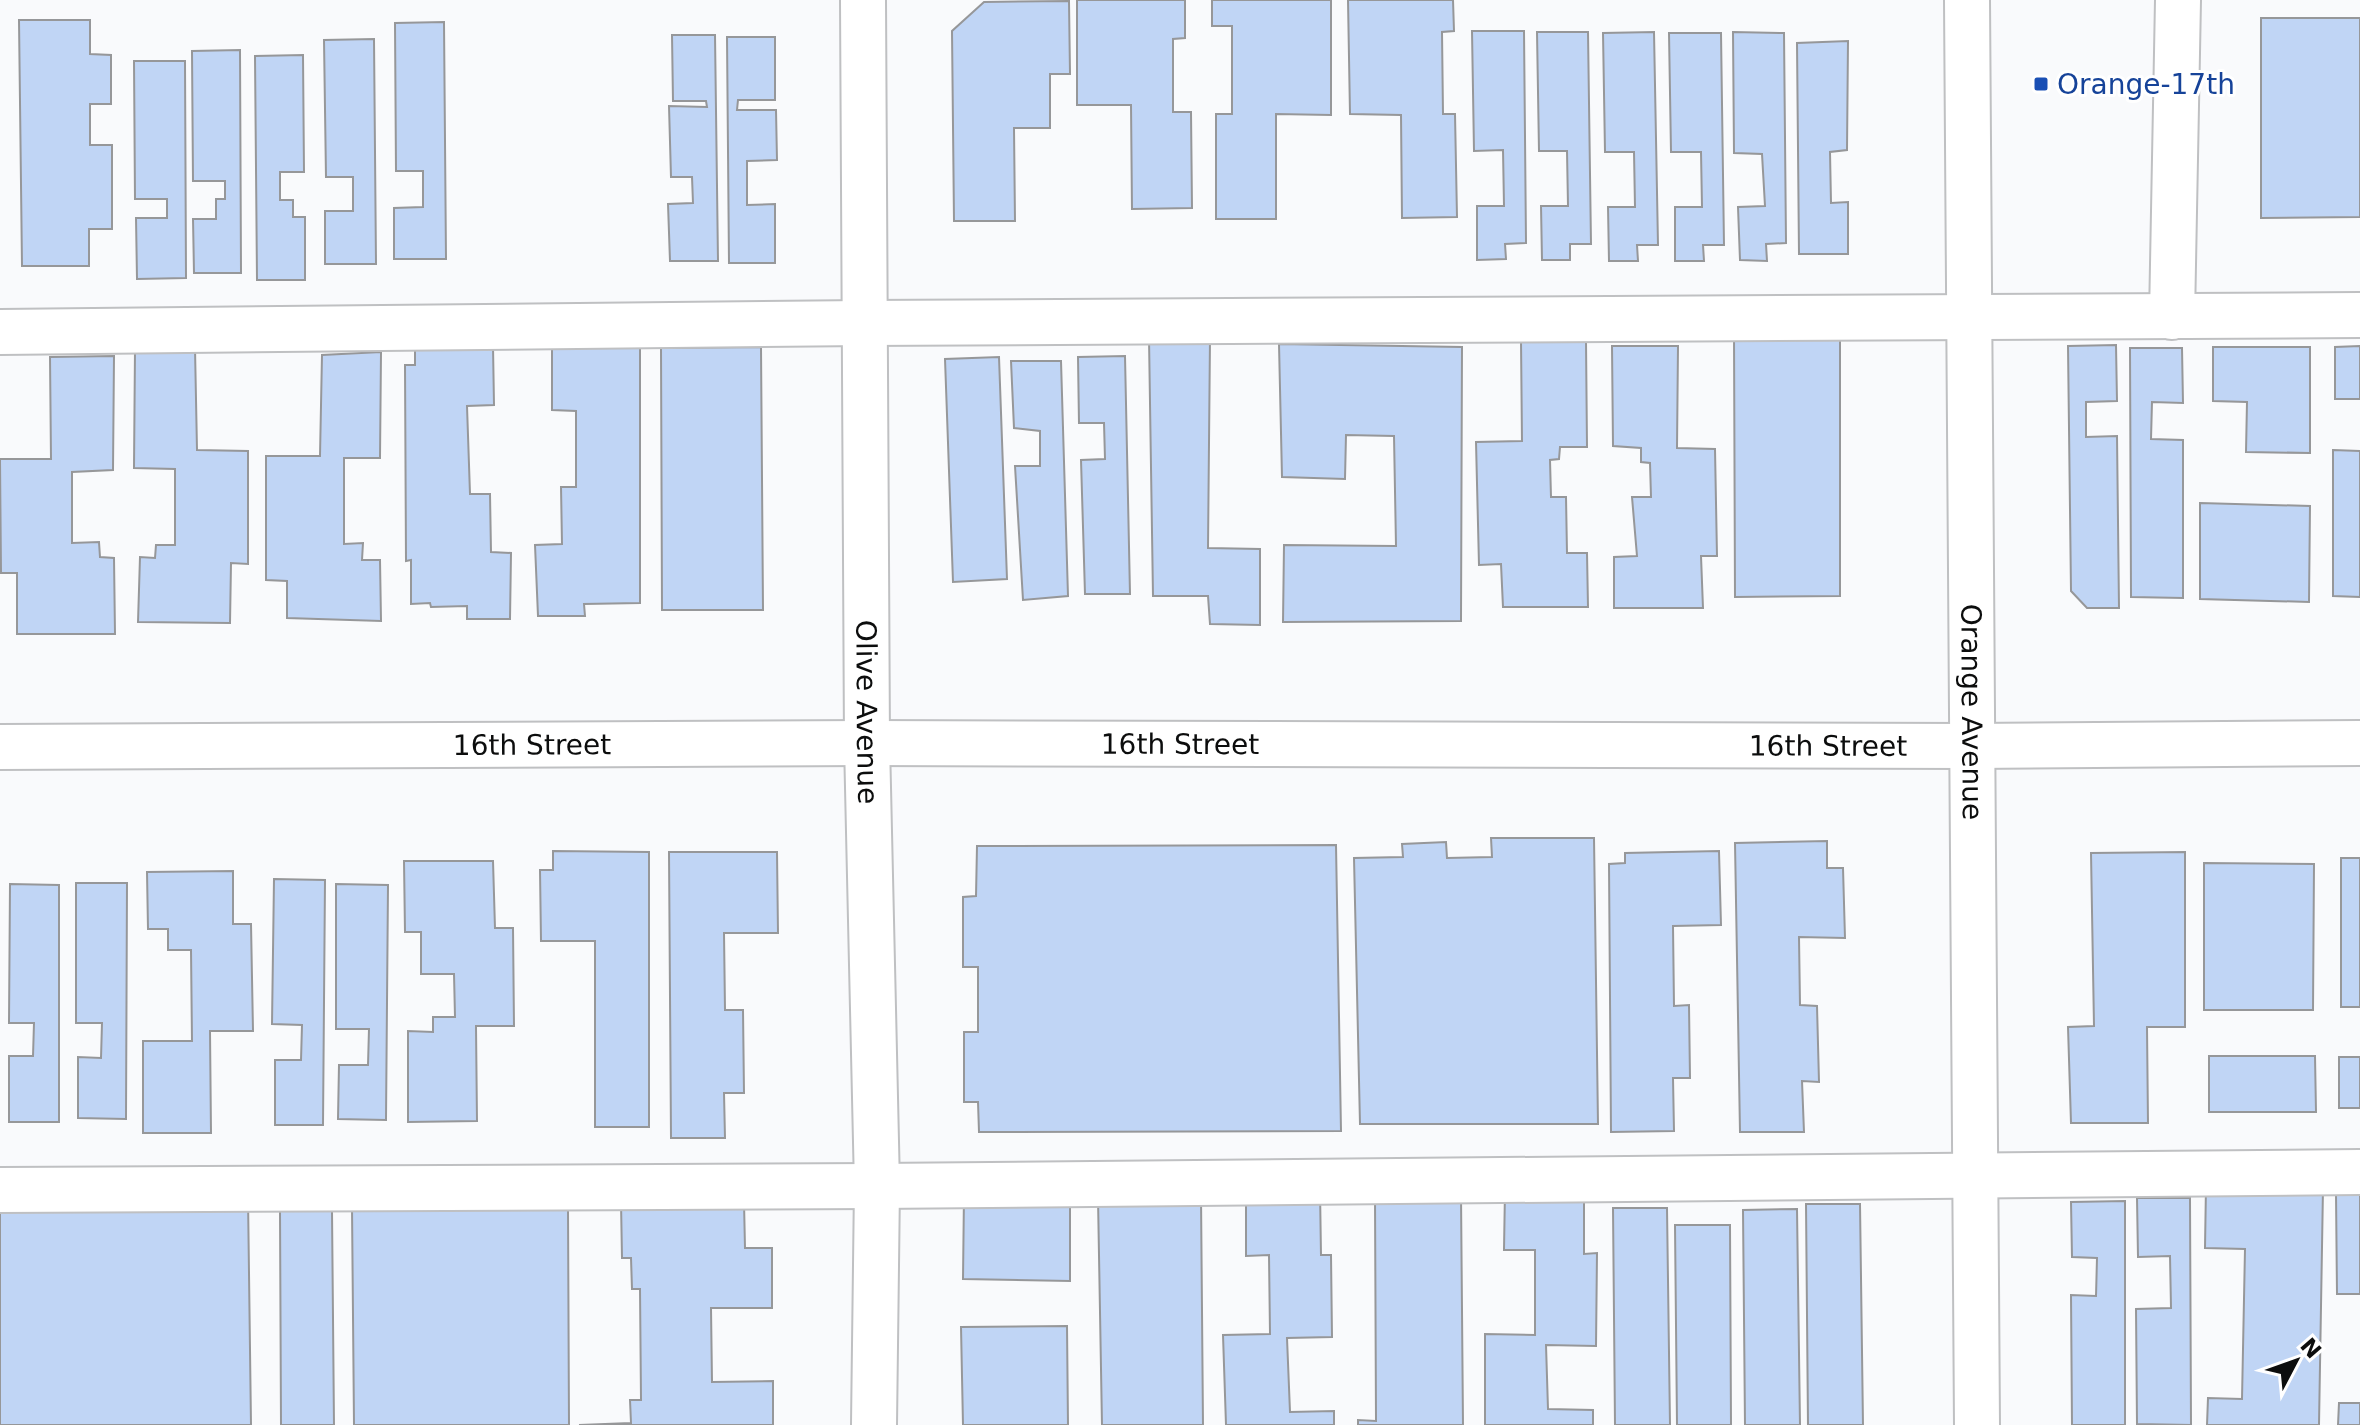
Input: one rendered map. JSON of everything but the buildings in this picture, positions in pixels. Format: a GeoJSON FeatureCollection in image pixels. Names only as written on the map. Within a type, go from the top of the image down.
{"type":"FeatureCollection","features":[{"type":"Feature","properties":{"kind":"street","name":"Olive Avenue"},"geometry":{"type":"LineString","coordinates":[[863,0],[867,743],[877,1186],[874,1425]]}},
{"type":"Feature","properties":{"kind":"street","name":"Orange Avenue"},"geometry":{"type":"LineString","coordinates":[[1967,0],[1977,1425]]}},
{"type":"Feature","properties":{"kind":"street"},"geometry":{"type":"LineString","coordinates":[[2172,317],[2178,0]]}},
{"type":"Feature","properties":{"kind":"street"},"geometry":{"type":"LineString","coordinates":[[0,332],[864,323],[2360,315]]}},
{"type":"Feature","properties":{"kind":"street","name":"16th Street"},"geometry":{"type":"LineString","coordinates":[[0,747],[867,743],[1972,746],[2360,743]]}},
{"type":"Feature","properties":{"kind":"street"},"geometry":{"type":"LineString","coordinates":[[0,1190],[877,1186],[2360,1172]]}},
{"type":"Feature","properties":{"kind":"place","name":"Orange-17th"},"geometry":{"type":"Point","coordinates":[2041,84]}}]}
